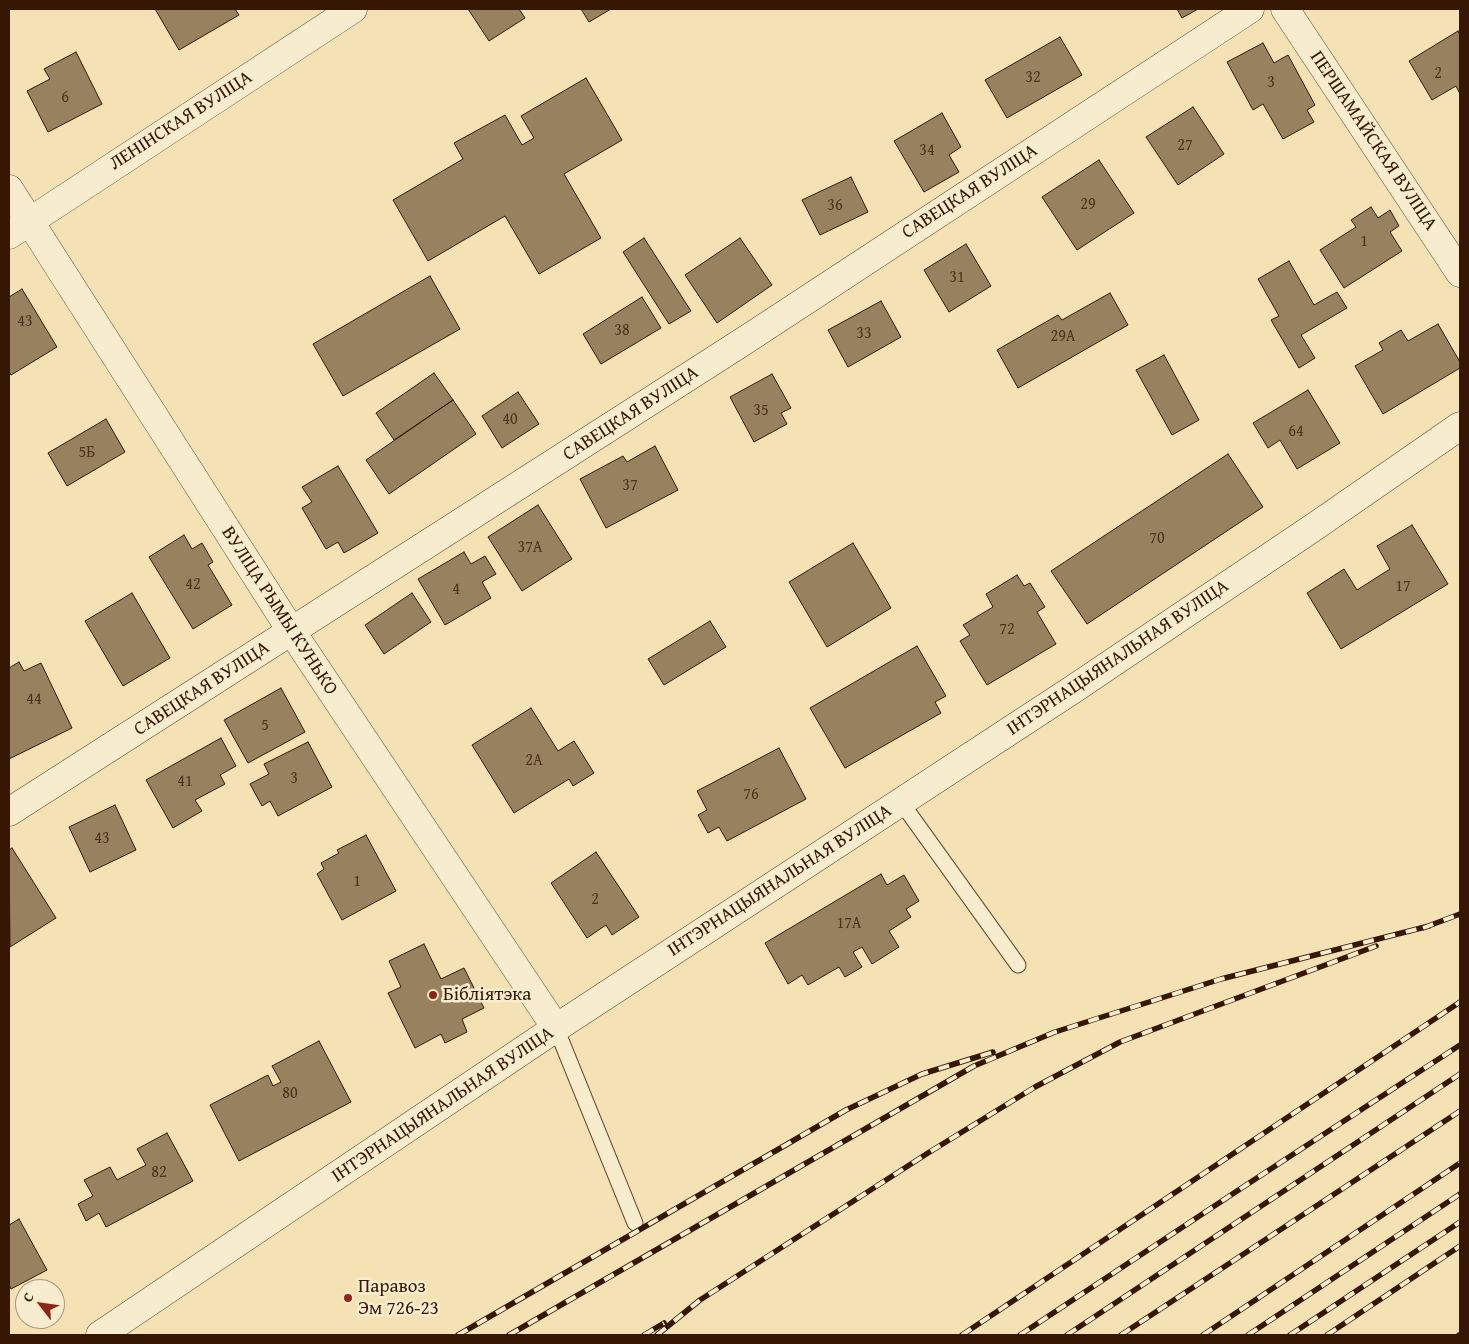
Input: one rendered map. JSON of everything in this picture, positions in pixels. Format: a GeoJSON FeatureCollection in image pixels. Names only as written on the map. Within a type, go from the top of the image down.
{"type":"FeatureCollection","features":[{"type":"Feature","properties":{"kind":"street","name":"ЛЕНІНСКАЯ ВУЛІЦА"},"geometry":{"type":"LineString","coordinates":[[19,227],[353,9]]}},
{"type":"Feature","properties":{"kind":"street","name":"САВЕЦКАЯ ВУЛІЦА"},"geometry":{"type":"LineString","coordinates":[[9,812],[736,346],[1250,9]]}},
{"type":"Feature","properties":{"kind":"street","name":"ПЕРШАМАЙСКАЯ ВУЛІЦА"},"geometry":{"type":"LineString","coordinates":[[1285,9],[1460,273]]}},
{"type":"Feature","properties":{"kind":"street","name":"ВУЛІЦА РЫМЫ КУНЬКО"},"geometry":{"type":"LineString","coordinates":[[9,189],[19,227],[556,1028]]}},
{"type":"Feature","properties":{"kind":"street","name":"ІНТЭРНАЦЫЯНАЛЬНАЯ ВУЛІЦА"},"geometry":{"type":"LineString","coordinates":[[100,1335],[556,1028],[1113,662],[1460,426]]}},
{"type":"Feature","properties":{"kind":"lane"},"geometry":{"type":"LineString","coordinates":[[901,802],[1018,965]]}},
{"type":"Feature","properties":{"kind":"lane"},"geometry":{"type":"LineString","coordinates":[[556,1028],[635,1223]]}},
{"type":"Feature","properties":{"kind":"building"},"geometry":{"type":"Polygon","coordinates":[[[155,9],[235,9],[239,15],[179,50],[155,9]]]}},
{"type":"Feature","properties":{"kind":"building"},"geometry":{"type":"Polygon","coordinates":[[[468,9],[519,9],[525,18],[489,41],[468,9]]]}},
{"type":"Feature","properties":{"kind":"building"},"geometry":{"type":"Polygon","coordinates":[[[581,9],[611,9],[589,22],[581,9]]]}},
{"type":"Feature","properties":{"kind":"building"},"geometry":{"type":"Polygon","coordinates":[[[1177,9],[1198,9],[1182,18],[1177,9]]]}},
{"type":"Feature","properties":{"kind":"building"},"geometry":{"type":"Polygon","coordinates":[[[1458,31],[1460,35],[1460,94],[1456,86],[1432,100],[1409,61],[1458,31]]]}},
{"type":"Feature","properties":{"kind":"building"},"geometry":{"type":"Polygon","coordinates":[[[1060,37],[1082,75],[1007,118],[985,80],[1060,37]]]}},
{"type":"Feature","properties":{"kind":"building"},"geometry":{"type":"Polygon","coordinates":[[[1263,43],[1274,63],[1288,55],[1315,105],[1307,110],[1314,122],[1283,139],[1263,104],[1253,110],[1227,62],[1263,43]]]}},
{"type":"Feature","properties":{"kind":"building"},"geometry":{"type":"Polygon","coordinates":[[[76,52],[102,104],[48,132],[27,91],[50,79],[44,69],[76,52]]]}},
{"type":"Feature","properties":{"kind":"building"},"geometry":{"type":"Polygon","coordinates":[[[586,78],[622,140],[564,174],[601,238],[539,274],[505,216],[428,261],[393,200],[463,159],[454,143],[505,115],[522,145],[534,138],[521,116],[586,78]]]}},
{"type":"Feature","properties":{"kind":"building"},"geometry":{"type":"Polygon","coordinates":[[[1193,107],[1224,154],[1178,185],[1146,137],[1193,107]]]}},
{"type":"Feature","properties":{"kind":"building"},"geometry":{"type":"Polygon","coordinates":[[[942,113],[961,147],[949,155],[959,172],[924,192],[894,141],[942,113]]]}},
{"type":"Feature","properties":{"kind":"building"},"geometry":{"type":"Polygon","coordinates":[[[1099,160],[1134,213],[1077,250],[1042,197],[1099,160]]]}},
{"type":"Feature","properties":{"kind":"building"},"geometry":{"type":"Polygon","coordinates":[[[851,177],[868,212],[820,235],[802,200],[851,177]]]}},
{"type":"Feature","properties":{"kind":"building"},"geometry":{"type":"Polygon","coordinates":[[[1371,207],[1378,218],[1390,210],[1399,226],[1390,232],[1402,251],[1344,288],[1320,250],[1356,227],[1351,220],[1371,207]]]}},
{"type":"Feature","properties":{"kind":"building"},"geometry":{"type":"Polygon","coordinates":[[[644,238],[691,311],[669,324],[623,252],[644,238]]]}},
{"type":"Feature","properties":{"kind":"building"},"geometry":{"type":"Polygon","coordinates":[[[740,238],[772,285],[717,323],[685,275],[740,238]]]}},
{"type":"Feature","properties":{"kind":"building"},"geometry":{"type":"Polygon","coordinates":[[[966,244],[991,286],[949,312],[924,270],[966,244]]]}},
{"type":"Feature","properties":{"kind":"building"},"geometry":{"type":"Polygon","coordinates":[[[1289,261],[1314,305],[1337,292],[1347,308],[1301,335],[1315,358],[1299,368],[1271,320],[1279,316],[1258,279],[1289,261]]]}},
{"type":"Feature","properties":{"kind":"building"},"geometry":{"type":"Polygon","coordinates":[[[430,276],[460,329],[343,396],[313,344],[430,276]]]}},
{"type":"Feature","properties":{"kind":"building"},"geometry":{"type":"Polygon","coordinates":[[[22,289],[57,347],[11,375],[9,372],[9,297],[22,289]]]}},
{"type":"Feature","properties":{"kind":"building"},"geometry":{"type":"Polygon","coordinates":[[[1110,293],[1128,325],[1018,388],[997,350],[1058,315],[1062,320],[1110,293]]]}},
{"type":"Feature","properties":{"kind":"building"},"geometry":{"type":"Polygon","coordinates":[[[642,297],[661,328],[601,364],[583,334],[642,297]]]}},
{"type":"Feature","properties":{"kind":"building"},"geometry":{"type":"Polygon","coordinates":[[[881,301],[901,337],[848,367],[828,330],[881,301]]]}},
{"type":"Feature","properties":{"kind":"building"},"geometry":{"type":"Polygon","coordinates":[[[1438,324],[1460,362],[1460,368],[1383,414],[1355,366],[1383,350],[1379,343],[1401,330],[1408,341],[1438,324]]]}},
{"type":"Feature","properties":{"kind":"building"},"geometry":{"type":"Polygon","coordinates":[[[1164,355],[1199,420],[1172,435],[1136,370],[1164,355]]]}},
{"type":"Feature","properties":{"kind":"building"},"geometry":{"type":"Polygon","coordinates":[[[434,373],[453,400],[394,440],[376,413],[434,373]]]}},
{"type":"Feature","properties":{"kind":"building"},"geometry":{"type":"Polygon","coordinates":[[[772,374],[791,408],[781,413],[787,424],[754,442],[730,397],[772,374]]]}},
{"type":"Feature","properties":{"kind":"building"},"geometry":{"type":"Polygon","coordinates":[[[1308,390],[1340,443],[1297,469],[1280,440],[1268,448],[1253,423],[1308,390]]]}},
{"type":"Feature","properties":{"kind":"building"},"geometry":{"type":"Polygon","coordinates":[[[518,392],[539,424],[502,448],[482,416],[518,392]]]}},
{"type":"Feature","properties":{"kind":"building"},"geometry":{"type":"Polygon","coordinates":[[[453,400],[476,434],[389,494],[366,460],[453,400]]]}},
{"type":"Feature","properties":{"kind":"building"},"geometry":{"type":"Polygon","coordinates":[[[106,419],[125,452],[67,486],[48,453],[106,419]]]}},
{"type":"Feature","properties":{"kind":"building"},"geometry":{"type":"Polygon","coordinates":[[[655,446],[678,490],[606,528],[580,479],[623,456],[627,462],[655,446]]]}},
{"type":"Feature","properties":{"kind":"building"},"geometry":{"type":"Polygon","coordinates":[[[1228,454],[1263,507],[1087,624],[1051,571],[1228,454]]]}},
{"type":"Feature","properties":{"kind":"building"},"geometry":{"type":"Polygon","coordinates":[[[338,466],[378,533],[344,553],[338,542],[326,549],[302,508],[312,502],[302,487],[338,466]]]}},
{"type":"Feature","properties":{"kind":"building"},"geometry":{"type":"Polygon","coordinates":[[[538,505],[572,559],[522,591],[488,537],[538,505]]]}},
{"type":"Feature","properties":{"kind":"building"},"geometry":{"type":"Polygon","coordinates":[[[1412,525],[1448,584],[1341,649],[1307,593],[1344,569],[1357,590],[1390,569],[1377,546],[1412,525]]]}},
{"type":"Feature","properties":{"kind":"building"},"geometry":{"type":"Polygon","coordinates":[[[184,535],[192,549],[202,543],[213,562],[208,565],[232,605],[193,629],[149,557],[184,535]]]}},
{"type":"Feature","properties":{"kind":"building"},"geometry":{"type":"Polygon","coordinates":[[[853,543],[891,608],[827,647],[789,582],[853,543]]]}},
{"type":"Feature","properties":{"kind":"building"},"geometry":{"type":"Polygon","coordinates":[[[464,552],[471,564],[485,556],[496,574],[482,582],[491,598],[445,625],[418,579],[464,552]]]}},
{"type":"Feature","properties":{"kind":"building"},"geometry":{"type":"Polygon","coordinates":[[[1017,575],[1024,586],[1030,583],[1045,607],[1037,612],[1056,644],[987,685],[960,641],[970,635],[963,625],[993,607],[986,594],[1017,575]]]}},
{"type":"Feature","properties":{"kind":"building"},"geometry":{"type":"Polygon","coordinates":[[[132,593],[170,658],[123,686],[85,621],[132,593]]]}},
{"type":"Feature","properties":{"kind":"building"},"geometry":{"type":"Polygon","coordinates":[[[412,593],[431,622],[384,654],[365,625],[412,593]]]}},
{"type":"Feature","properties":{"kind":"building"},"geometry":{"type":"Polygon","coordinates":[[[710,621],[726,647],[664,685],[648,659],[710,621]]]}},
{"type":"Feature","properties":{"kind":"building"},"geometry":{"type":"Polygon","coordinates":[[[917,646],[946,696],[935,702],[941,713],[845,768],[810,708],[917,646]]]}},
{"type":"Feature","properties":{"kind":"building"},"geometry":{"type":"Polygon","coordinates":[[[19,662],[24,671],[41,663],[72,728],[9,759],[9,668],[19,662]]]}},
{"type":"Feature","properties":{"kind":"building"},"geometry":{"type":"Polygon","coordinates":[[[281,688],[305,732],[248,763],[224,720],[281,688]]]}},
{"type":"Feature","properties":{"kind":"building"},"geometry":{"type":"Polygon","coordinates":[[[531,708],[558,751],[574,741],[594,773],[573,786],[569,779],[514,813],[472,745],[531,708]]]}},
{"type":"Feature","properties":{"kind":"building"},"geometry":{"type":"Polygon","coordinates":[[[221,738],[236,766],[220,775],[225,784],[195,800],[202,811],[173,828],[146,780],[221,738]]]}},
{"type":"Feature","properties":{"kind":"building"},"geometry":{"type":"Polygon","coordinates":[[[308,742],[332,787],[278,816],[270,801],[262,806],[250,784],[269,774],[264,764],[308,742]]]}},
{"type":"Feature","properties":{"kind":"building"},"geometry":{"type":"Polygon","coordinates":[[[779,748],[806,799],[727,841],[719,827],[708,833],[698,815],[707,810],[697,791],[779,748]]]}},
{"type":"Feature","properties":{"kind":"building"},"geometry":{"type":"Polygon","coordinates":[[[115,805],[136,850],[90,872],[69,827],[115,805]]]}},
{"type":"Feature","properties":{"kind":"building"},"geometry":{"type":"Polygon","coordinates":[[[366,835],[396,891],[342,920],[317,874],[324,869],[321,863],[339,853],[337,850],[366,835]]]}},
{"type":"Feature","properties":{"kind":"building"},"geometry":{"type":"Polygon","coordinates":[[[12,848],[56,918],[10,947],[9,850],[12,848]]]}},
{"type":"Feature","properties":{"kind":"building"},"geometry":{"type":"Polygon","coordinates":[[[596,852],[639,917],[612,935],[606,925],[587,938],[551,883],[596,852]]]}},
{"type":"Feature","properties":{"kind":"building"},"geometry":{"type":"Polygon","coordinates":[[[881,874],[887,885],[904,875],[919,901],[906,909],[911,917],[889,931],[899,947],[872,964],[862,947],[853,952],[862,967],[845,977],[839,967],[808,985],[802,975],[788,984],[765,943],[881,874]]]}},
{"type":"Feature","properties":{"kind":"building","name":"Бібліятэка"},"geometry":{"type":"Polygon","coordinates":[[[424,944],[441,979],[464,968],[484,1008],[462,1019],[467,1032],[445,1043],[441,1034],[415,1048],[388,993],[401,987],[389,961],[424,944]]]}},
{"type":"Feature","properties":{"kind":"building"},"geometry":{"type":"Polygon","coordinates":[[[319,1041],[351,1102],[239,1161],[210,1105],[268,1075],[273,1086],[281,1082],[272,1066],[319,1041]]]}},
{"type":"Feature","properties":{"kind":"building"},"geometry":{"type":"Polygon","coordinates":[[[167,1133],[193,1181],[106,1227],[99,1213],[86,1221],[78,1204],[93,1196],[84,1180],[110,1167],[117,1180],[146,1165],[137,1149],[167,1133]]]}},
{"type":"Feature","properties":{"kind":"building"},"geometry":{"type":"Polygon","coordinates":[[[19,1219],[47,1270],[30,1279],[15,1279],[15,1287],[11,1289],[9,1285],[9,1225],[19,1219]]]}},
{"type":"Feature","properties":{"kind":"railway"},"geometry":{"type":"LineString","coordinates":[[1423,928],[1460,914]]}},
{"type":"Feature","properties":{"kind":"railway"},"geometry":{"type":"LineString","coordinates":[[509,1335],[974,1066],[1055,1032],[1221,979],[1429,926]]}},
{"type":"Feature","properties":{"kind":"railway"},"geometry":{"type":"LineString","coordinates":[[657,1335],[700,1300],[928,1153],[1035,1087],[1120,1042],[1376,946]]}},
{"type":"Feature","properties":{"kind":"railway"},"geometry":{"type":"LineString","coordinates":[[962,1335],[1460,1002]]}},
{"type":"Feature","properties":{"kind":"railway"},"geometry":{"type":"LineString","coordinates":[[1020,1335],[1460,1045]]}},
{"type":"Feature","properties":{"kind":"railway"},"geometry":{"type":"LineString","coordinates":[[458,1335],[846,1110],[922,1074],[993,1052]]}},
{"type":"Feature","properties":{"kind":"railway"},"geometry":{"type":"LineString","coordinates":[[1067,1335],[1460,1074]]}},
{"type":"Feature","properties":{"kind":"railway"},"geometry":{"type":"LineString","coordinates":[[1121,1335],[1460,1111]]}},
{"type":"Feature","properties":{"kind":"railway"},"geometry":{"type":"LineString","coordinates":[[1203,1335],[1460,1163]]}},
{"type":"Feature","properties":{"kind":"railway"},"geometry":{"type":"LineString","coordinates":[[1248,1335],[1460,1194]]}},
{"type":"Feature","properties":{"kind":"railway"},"geometry":{"type":"LineString","coordinates":[[1290,1335],[1460,1222]]}},
{"type":"Feature","properties":{"kind":"railway"},"geometry":{"type":"LineString","coordinates":[[1327,1335],[1460,1246]]}},
{"type":"Feature","properties":{"kind":"railway"},"geometry":{"type":"LineString","coordinates":[[644,1335],[664,1323]]}},
{"type":"Feature","properties":{"kind":"place","name":"Бібліятэка"},"geometry":{"type":"Point","coordinates":[433,995]}},
{"type":"Feature","properties":{"kind":"place","name":"Паравоз Эм 726-23"},"geometry":{"type":"Point","coordinates":[348,1298]}}]}
